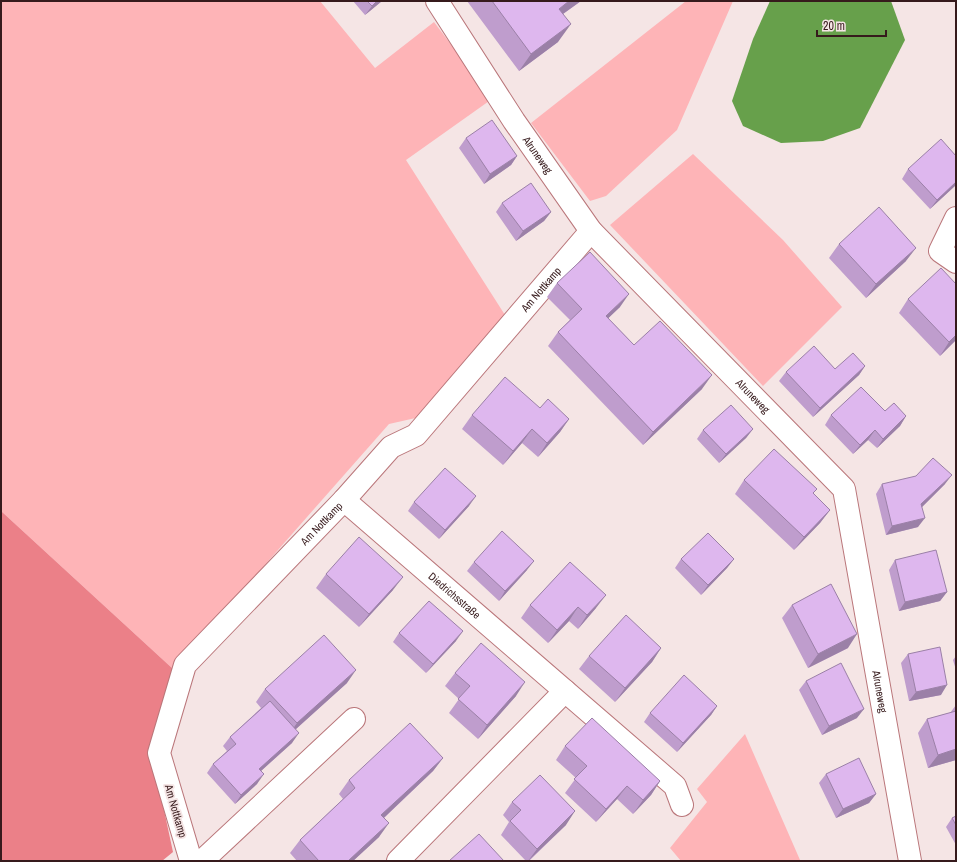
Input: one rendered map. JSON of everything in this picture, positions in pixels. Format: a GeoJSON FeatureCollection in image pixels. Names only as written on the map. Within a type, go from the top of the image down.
{"type":"FeatureCollection","features":[{"type":"Feature","properties":{"kind":"street","name":"Alruneweg"},"geometry":{"type":"LineString","coordinates":[[438,1],[514,121],[591,231],[844,489],[910,861]]}},
{"type":"Feature","properties":{"kind":"street"},"geometry":{"type":"LineString","coordinates":[[948,257],[956,218]]}},
{"type":"Feature","properties":{"kind":"street","name":"Am Nottkamp"},"geometry":{"type":"LineString","coordinates":[[191,861],[159,753],[185,665],[344,500],[391,447],[416,435],[591,231]]}},
{"type":"Feature","properties":{"kind":"street","name":"Diedrichsstraße"},"geometry":{"type":"LineString","coordinates":[[344,500],[675,786],[682,805]]}},
{"type":"Feature","properties":{"kind":"street"},"geometry":{"type":"LineString","coordinates":[[398,861],[566,691]]}},
{"type":"Feature","properties":{"kind":"street"},"geometry":{"type":"LineString","coordinates":[[202,861],[354,719]]}},
{"type":"Feature","properties":{"kind":"shaded area"},"geometry":{"type":"Polygon","coordinates":[[[1,1],[320,1],[375,68],[434,22],[492,99],[406,160],[505,315],[420,417],[389,424],[173,669],[1,511],[1,1]]]}},
{"type":"Feature","properties":{"kind":"shaded area"},"geometry":{"type":"Polygon","coordinates":[[[686,1],[733,1],[677,130],[606,196],[590,201],[531,123],[686,1]]]}},
{"type":"Feature","properties":{"kind":"shaded area"},"geometry":{"type":"Polygon","coordinates":[[[770,1],[891,1],[905,40],[860,128],[823,141],[781,143],[743,126],[732,101],[753,39],[770,1]]]}},
{"type":"Feature","properties":{"kind":"shaded area"},"geometry":{"type":"Polygon","coordinates":[[[693,154],[783,240],[842,307],[763,386],[610,225],[693,154]]]}},
{"type":"Feature","properties":{"kind":"shaded area"},"geometry":{"type":"Polygon","coordinates":[[[1,511],[173,669],[152,754],[173,852],[162,861],[1,861],[1,511]]]}},
{"type":"Feature","properties":{"kind":"shaded area"},"geometry":{"type":"Polygon","coordinates":[[[745,734],[800,860],[681,861],[670,848],[707,802],[697,789],[745,734]]]}},
{"type":"Feature","properties":{"kind":"building"},"geometry":{"type":"Polygon","coordinates":[[[367,1],[377,1],[372,6],[367,1]]]}},
{"type":"Feature","properties":{"kind":"building"},"geometry":{"type":"Polygon","coordinates":[[[492,1],[569,1],[559,9],[571,24],[531,54],[492,1]]]}},
{"type":"Feature","properties":{"kind":"building"},"geometry":{"type":"Polygon","coordinates":[[[492,120],[517,156],[490,174],[466,138],[492,120]]]}},
{"type":"Feature","properties":{"kind":"building"},"geometry":{"type":"Polygon","coordinates":[[[941,139],[956,156],[956,182],[937,200],[908,169],[941,139]]]}},
{"type":"Feature","properties":{"kind":"building"},"geometry":{"type":"Polygon","coordinates":[[[531,183],[551,212],[523,231],[502,203],[531,183]]]}},
{"type":"Feature","properties":{"kind":"building"},"geometry":{"type":"Polygon","coordinates":[[[879,207],[916,248],[876,284],[839,244],[879,207]]]}},
{"type":"Feature","properties":{"kind":"building"},"geometry":{"type":"Polygon","coordinates":[[[590,252],[629,294],[606,316],[634,345],[660,321],[712,375],[653,432],[558,332],[582,309],[557,283],[590,252]]]}},
{"type":"Feature","properties":{"kind":"building"},"geometry":{"type":"Polygon","coordinates":[[[941,268],[956,284],[956,335],[949,342],[908,299],[941,268]]]}},
{"type":"Feature","properties":{"kind":"building"},"geometry":{"type":"Polygon","coordinates":[[[814,346],[835,369],[853,353],[865,366],[820,408],[786,372],[814,346]]]}},
{"type":"Feature","properties":{"kind":"building"},"geometry":{"type":"Polygon","coordinates":[[[505,377],[540,408],[548,399],[569,419],[547,443],[532,429],[513,451],[472,415],[505,377]]]}},
{"type":"Feature","properties":{"kind":"building"},"geometry":{"type":"Polygon","coordinates":[[[861,387],[885,411],[894,403],[906,416],[883,439],[875,430],[860,445],[831,415],[861,387]]]}},
{"type":"Feature","properties":{"kind":"building"},"geometry":{"type":"Polygon","coordinates":[[[731,405],[753,429],[726,454],[703,430],[731,405]]]}},
{"type":"Feature","properties":{"kind":"building"},"geometry":{"type":"Polygon","coordinates":[[[774,449],[817,489],[813,493],[830,510],[804,537],[744,480],[774,449]]]}},
{"type":"Feature","properties":{"kind":"building"},"geometry":{"type":"Polygon","coordinates":[[[933,458],[952,475],[921,504],[925,518],[892,526],[882,484],[916,476],[933,458]]]}},
{"type":"Feature","properties":{"kind":"building"},"geometry":{"type":"Polygon","coordinates":[[[445,468],[476,496],[445,530],[414,502],[445,468]]]}},
{"type":"Feature","properties":{"kind":"building"},"geometry":{"type":"Polygon","coordinates":[[[502,531],[534,561],[505,591],[474,562],[502,531]]]}},
{"type":"Feature","properties":{"kind":"building"},"geometry":{"type":"Polygon","coordinates":[[[708,533],[734,559],[708,585],[681,559],[708,533]]]}},
{"type":"Feature","properties":{"kind":"building"},"geometry":{"type":"Polygon","coordinates":[[[359,537],[403,577],[369,614],[326,574],[359,537]]]}},
{"type":"Feature","properties":{"kind":"building"},"geometry":{"type":"Polygon","coordinates":[[[936,550],[947,592],[905,602],[895,560],[936,550]]]}},
{"type":"Feature","properties":{"kind":"building"},"geometry":{"type":"Polygon","coordinates":[[[570,562],[606,595],[587,615],[578,607],[557,630],[530,605],[570,562]]]}},
{"type":"Feature","properties":{"kind":"building"},"geometry":{"type":"Polygon","coordinates":[[[831,584],[857,634],[818,654],[792,605],[831,584]]]}},
{"type":"Feature","properties":{"kind":"building"},"geometry":{"type":"Polygon","coordinates":[[[429,601],[463,631],[433,664],[399,633],[429,601]]]}},
{"type":"Feature","properties":{"kind":"building"},"geometry":{"type":"Polygon","coordinates":[[[626,615],[661,648],[625,688],[589,656],[626,615]]]}},
{"type":"Feature","properties":{"kind":"building"},"geometry":{"type":"Polygon","coordinates":[[[324,635],[356,670],[297,723],[265,689],[324,635]]]}},
{"type":"Feature","properties":{"kind":"building"},"geometry":{"type":"Polygon","coordinates":[[[481,643],[525,682],[487,725],[458,699],[470,686],[455,673],[481,643]]]}},
{"type":"Feature","properties":{"kind":"building"},"geometry":{"type":"Polygon","coordinates":[[[940,647],[947,685],[916,692],[908,654],[940,647]]]}},
{"type":"Feature","properties":{"kind":"building"},"geometry":{"type":"Polygon","coordinates":[[[841,663],[864,709],[829,726],[806,681],[841,663]]]}},
{"type":"Feature","properties":{"kind":"building"},"geometry":{"type":"Polygon","coordinates":[[[684,675],[717,706],[683,743],[650,713],[684,675]]]}},
{"type":"Feature","properties":{"kind":"building"},"geometry":{"type":"Polygon","coordinates":[[[270,701],[299,733],[259,769],[264,774],[241,795],[213,764],[236,744],[230,737],[270,701]]]}},
{"type":"Feature","properties":{"kind":"building"},"geometry":{"type":"Polygon","coordinates":[[[956,711],[956,749],[938,755],[927,719],[956,711]]]}},
{"type":"Feature","properties":{"kind":"building"},"geometry":{"type":"Polygon","coordinates":[[[592,718],[660,781],[643,800],[627,786],[606,809],[574,779],[587,766],[565,746],[592,718]]]}},
{"type":"Feature","properties":{"kind":"building"},"geometry":{"type":"Polygon","coordinates":[[[410,723],[443,758],[381,815],[389,823],[348,861],[319,861],[300,840],[355,788],[349,780],[410,723]]]}},
{"type":"Feature","properties":{"kind":"building"},"geometry":{"type":"Polygon","coordinates":[[[859,758],[876,794],[843,809],[826,774],[859,758]]]}},
{"type":"Feature","properties":{"kind":"building"},"geometry":{"type":"Polygon","coordinates":[[[540,775],[575,811],[537,849],[510,821],[521,810],[512,802],[540,775]]]}},
{"type":"Feature","properties":{"kind":"building"},"geometry":{"type":"Polygon","coordinates":[[[956,816],[956,825],[952,818],[956,816]]]}},
{"type":"Feature","properties":{"kind":"building"},"geometry":{"type":"Polygon","coordinates":[[[479,834],[504,861],[449,861],[479,834]]]}}]}
